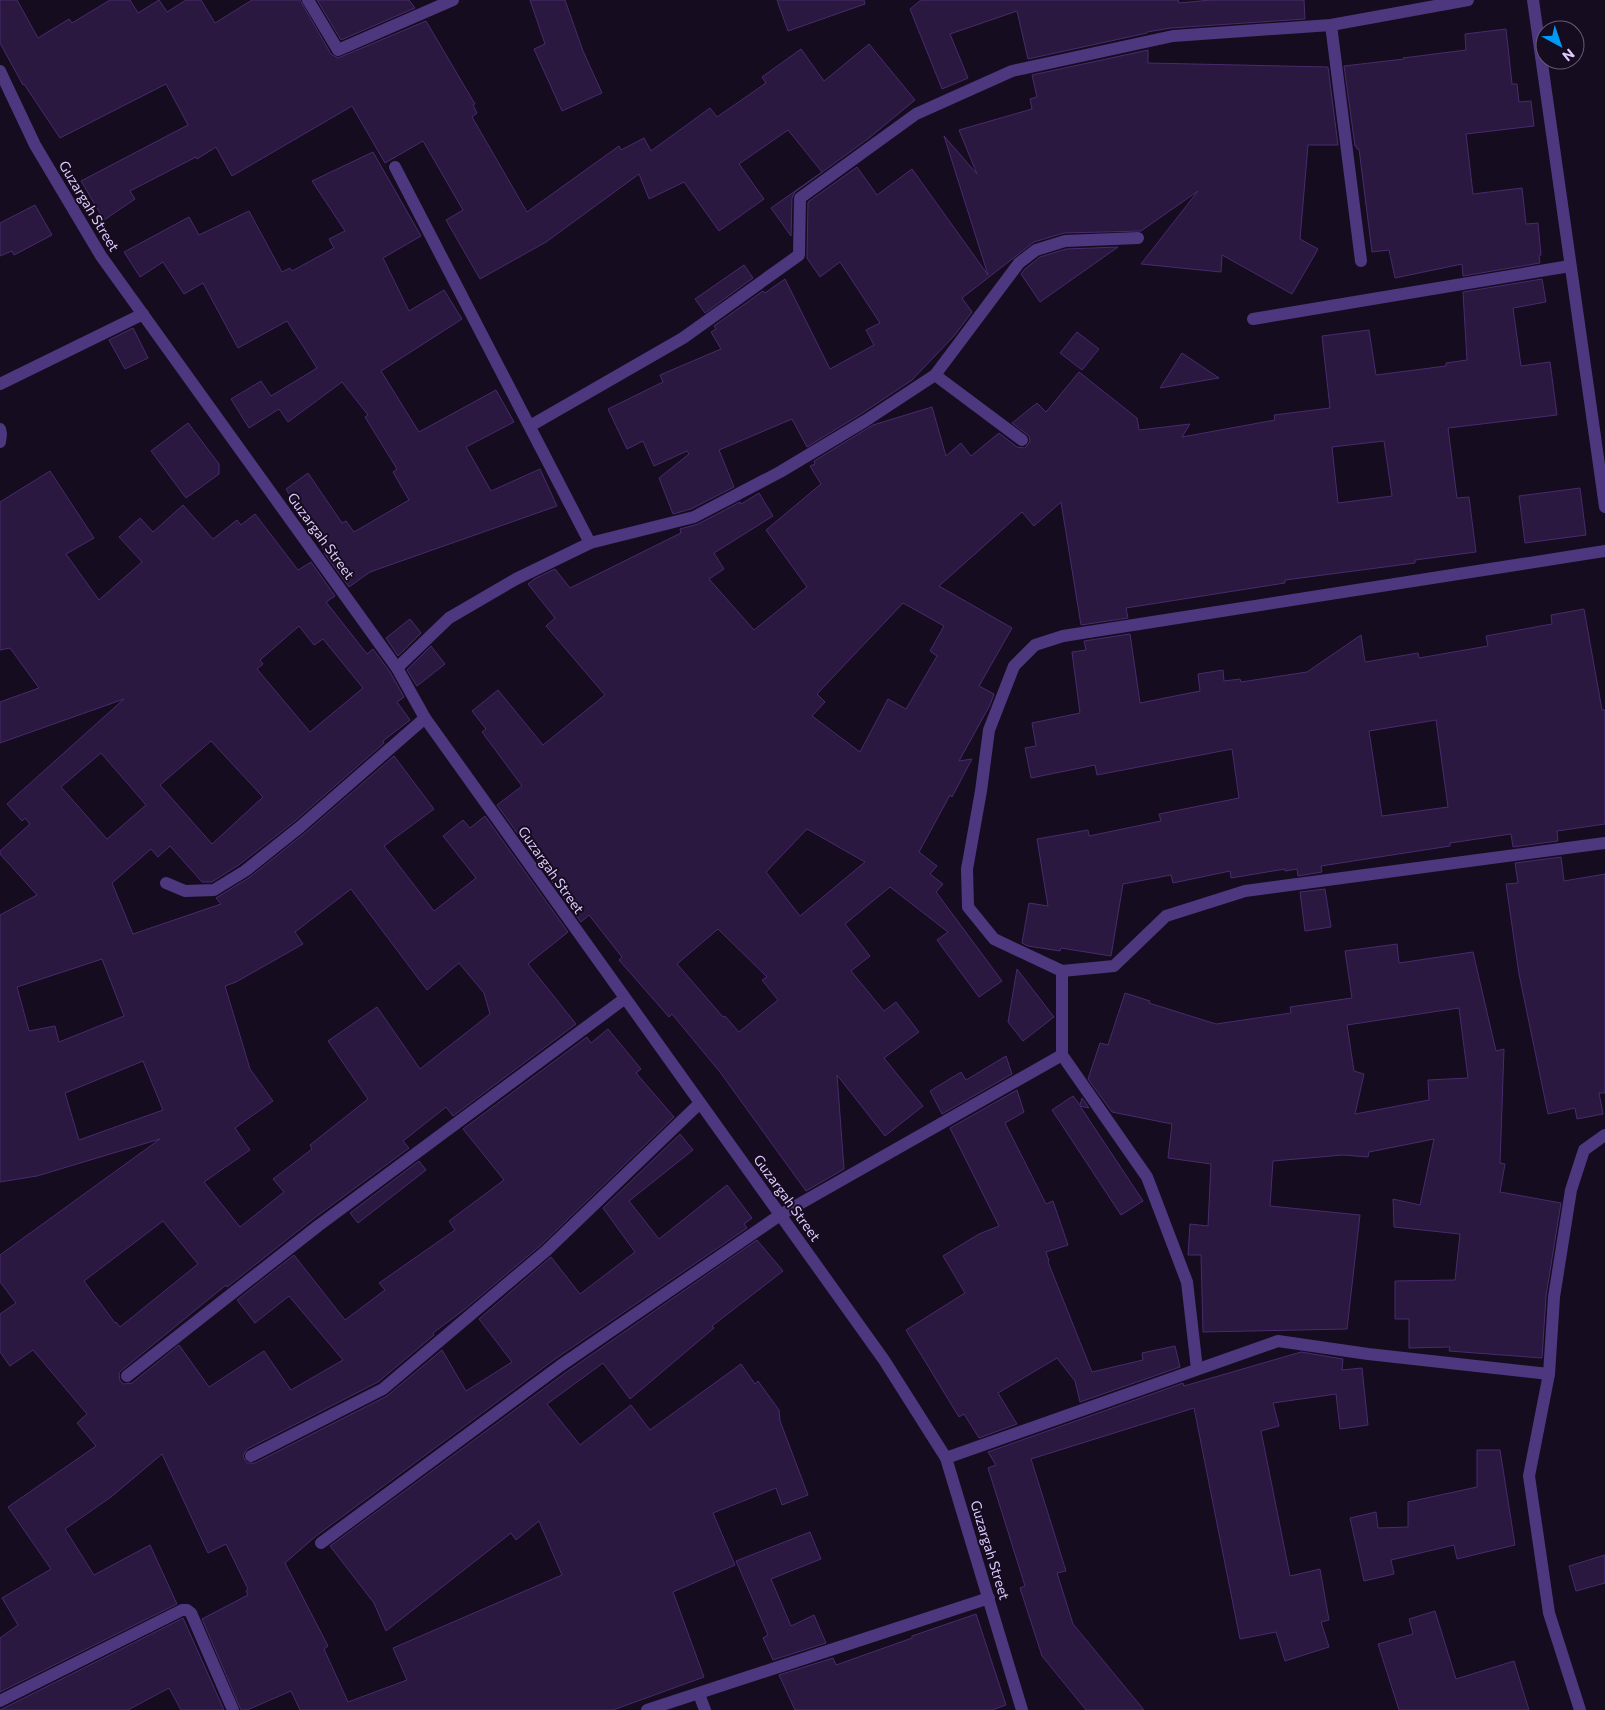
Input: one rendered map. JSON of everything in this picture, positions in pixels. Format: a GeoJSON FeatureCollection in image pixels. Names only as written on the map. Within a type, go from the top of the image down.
{"type":"FeatureCollection","features":[{"type":"Feature","properties":{"kind":"street"},"geometry":{"type":"LineString","coordinates":[[308,0],[338,50],[453,0]]}},
{"type":"Feature","properties":{"kind":"street"},"geometry":{"type":"LineString","coordinates":[[530,426],[683,338],[799,256],[800,198],[916,114],[1012,71],[1173,36],[1331,24],[1468,0]]}},
{"type":"Feature","properties":{"kind":"street"},"geometry":{"type":"LineString","coordinates":[[1532,0],[1605,507]]}},
{"type":"Feature","properties":{"kind":"street"},"geometry":{"type":"LineString","coordinates":[[1331,24],[1361,260]]}},
{"type":"Feature","properties":{"kind":"street","name":"Guzargah Street"},"geometry":{"type":"LineString","coordinates":[[0,71],[35,146],[101,256],[397,668],[425,718],[624,999],[884,1360],[946,1458],[1022,1710]]}},
{"type":"Feature","properties":{"kind":"street"},"geometry":{"type":"LineString","coordinates":[[395,167],[590,543]]}},
{"type":"Feature","properties":{"kind":"street"},"geometry":{"type":"LineString","coordinates":[[397,668],[448,618],[516,579],[590,543],[694,517],[780,472],[865,421],[934,375],[1019,263],[1036,250],[1065,241],[1138,238]]}},
{"type":"Feature","properties":{"kind":"street"},"geometry":{"type":"LineString","coordinates":[[1253,319],[1570,266]]}},
{"type":"Feature","properties":{"kind":"street"},"geometry":{"type":"LineString","coordinates":[[0,384],[144,314]]}},
{"type":"Feature","properties":{"kind":"street"},"geometry":{"type":"LineString","coordinates":[[934,375],[1022,440]]}},
{"type":"Feature","properties":{"kind":"street"},"geometry":{"type":"LineString","coordinates":[[0,429],[0,442]]}},
{"type":"Feature","properties":{"kind":"street"},"geometry":{"type":"LineString","coordinates":[[1605,551],[1072,635],[1035,645],[1014,666],[989,730],[981,791],[967,869],[968,907],[994,939],[1062,971],[1114,966],[1166,916],[1245,891],[1605,843]]}},
{"type":"Feature","properties":{"kind":"street"},"geometry":{"type":"LineString","coordinates":[[166,883],[184,890],[214,890],[245,871],[300,827],[425,718]]}},
{"type":"Feature","properties":{"kind":"street"},"geometry":{"type":"LineString","coordinates":[[1062,971],[1062,1055],[1147,1177],[1187,1282],[1197,1369]]}},
{"type":"Feature","properties":{"kind":"street"},"geometry":{"type":"LineString","coordinates":[[127,1376],[318,1226],[624,999]]}},
{"type":"Feature","properties":{"kind":"street"},"geometry":{"type":"LineString","coordinates":[[321,1543],[560,1366],[780,1215],[1062,1055]]}},
{"type":"Feature","properties":{"kind":"street"},"geometry":{"type":"LineString","coordinates":[[251,1456],[383,1389],[546,1252],[700,1103]]}},
{"type":"Feature","properties":{"kind":"street"},"geometry":{"type":"LineString","coordinates":[[1580,1710],[1550,1613],[1529,1476],[1549,1374],[1554,1297],[1571,1190],[1584,1150],[1605,1135]]}},
{"type":"Feature","properties":{"kind":"street"},"geometry":{"type":"LineString","coordinates":[[946,1458],[1278,1341],[1368,1354],[1549,1374]]}},
{"type":"Feature","properties":{"kind":"street"},"geometry":{"type":"LineString","coordinates":[[647,1710],[989,1598]]}},
{"type":"Feature","properties":{"kind":"street"},"geometry":{"type":"LineString","coordinates":[[0,1701],[182,1610],[187,1610],[191,1613],[232,1710]]}},
{"type":"Feature","properties":{"kind":"street"},"geometry":{"type":"LineString","coordinates":[[699,1694],[705,1710]]}},
{"type":"Feature","properties":{"kind":"building"},"geometry":{"type":"Polygon","coordinates":[[[0,0],[17,0],[38,38],[69,19],[72,23],[110,0],[130,0],[138,13],[159,0],[167,12],[186,0],[201,0],[215,23],[252,0],[300,0],[331,54],[338,58],[426,21],[475,104],[473,105],[477,113],[472,117],[527,212],[619,146],[621,150],[644,138],[651,151],[710,108],[717,117],[766,83],[762,77],[801,49],[824,81],[869,44],[915,100],[869,138],[795,192],[792,198],[791,236],[771,208],[822,172],[788,130],[739,164],[764,199],[719,231],[684,182],[649,199],[639,174],[546,242],[480,279],[446,220],[463,210],[423,141],[385,163],[352,106],[232,176],[216,147],[197,159],[196,157],[130,191],[135,199],[104,220],[81,181],[188,125],[166,84],[60,138],[23,85],[0,43],[0,0]]]}},
{"type":"Feature","properties":{"kind":"building"},"geometry":{"type":"Polygon","coordinates":[[[317,0],[409,0],[415,8],[341,40],[317,0]]]}},
{"type":"Feature","properties":{"kind":"building"},"geometry":{"type":"Polygon","coordinates":[[[530,0],[565,0],[583,51],[602,93],[562,111],[534,49],[545,44],[530,0]]]}},
{"type":"Feature","properties":{"kind":"building"},"geometry":{"type":"Polygon","coordinates":[[[777,0],[864,0],[865,4],[788,31],[777,0]]]}},
{"type":"Feature","properties":{"kind":"building"},"geometry":{"type":"Polygon","coordinates":[[[921,0],[1178,0],[1179,3],[1211,0],[1304,0],[1305,19],[1171,28],[1028,59],[1017,11],[950,34],[968,78],[942,89],[910,9],[921,0]]]}},
{"type":"Feature","properties":{"kind":"building"},"geometry":{"type":"Polygon","coordinates":[[[1506,29],[1512,84],[1517,84],[1519,102],[1531,101],[1534,126],[1466,134],[1473,194],[1522,188],[1526,224],[1538,223],[1540,263],[1463,276],[1462,264],[1395,278],[1389,250],[1372,252],[1359,149],[1355,146],[1344,66],[1466,50],[1465,34],[1506,29]]]}},
{"type":"Feature","properties":{"kind":"building"},"geometry":{"type":"Polygon","coordinates":[[[1148,50],[1148,63],[1328,67],[1338,145],[1308,145],[1300,239],[1318,249],[1292,294],[1222,255],[1221,272],[1141,264],[1198,191],[1141,231],[1064,233],[1034,242],[962,298],[972,312],[954,336],[912,380],[807,447],[792,419],[719,450],[734,487],[691,509],[673,514],[659,478],[689,454],[687,451],[654,466],[643,441],[627,449],[608,409],[663,382],[660,375],[721,349],[711,332],[716,329],[714,326],[763,291],[765,293],[785,279],[830,369],[874,345],[866,330],[880,323],[840,262],[820,277],[807,258],[808,202],[857,167],[877,195],[912,169],[988,275],[944,136],[977,174],[959,130],[1032,109],[1030,99],[1037,97],[1032,75],[1148,50]]]}},
{"type":"Feature","properties":{"kind":"building"},"geometry":{"type":"Polygon","coordinates":[[[373,152],[421,236],[383,258],[409,311],[444,290],[462,319],[381,371],[419,432],[496,390],[514,422],[466,447],[491,491],[540,469],[557,506],[370,572],[349,587],[324,553],[286,489],[308,473],[342,523],[346,521],[354,532],[409,500],[393,472],[397,469],[365,417],[368,415],[342,382],[288,422],[279,409],[249,428],[231,399],[261,381],[271,396],[317,368],[287,321],[238,348],[203,283],[184,294],[163,262],[140,277],[124,252],[189,217],[199,235],[249,211],[282,272],[290,268],[292,271],[334,248],[329,239],[345,231],[312,181],[373,152]]]}},
{"type":"Feature","properties":{"kind":"building"},"geometry":{"type":"Polygon","coordinates":[[[35,205],[52,235],[14,255],[12,251],[0,256],[0,223],[35,205]]]}},
{"type":"Feature","properties":{"kind":"building"},"geometry":{"type":"Polygon","coordinates":[[[1118,247],[1040,302],[1021,274],[1040,257],[1066,249],[1118,247]]]}},
{"type":"Feature","properties":{"kind":"building"},"geometry":{"type":"Polygon","coordinates":[[[744,265],[753,278],[705,313],[695,299],[744,265]]]}},
{"type":"Feature","properties":{"kind":"building"},"geometry":{"type":"Polygon","coordinates":[[[1542,279],[1546,302],[1513,308],[1521,366],[1550,362],[1557,415],[1448,428],[1457,498],[1469,497],[1476,552],[1415,560],[1415,563],[1285,580],[1285,583],[1126,608],[1128,618],[1081,625],[1061,502],[1034,526],[1022,512],[939,586],[1012,628],[979,686],[994,694],[990,705],[959,761],[972,759],[919,852],[937,866],[930,874],[943,884],[936,892],[1002,981],[979,997],[937,940],[948,932],[890,887],[845,924],[870,956],[851,971],[884,1011],[896,1002],[919,1032],[884,1058],[923,1106],[885,1136],[837,1075],[844,1169],[806,1191],[720,1072],[672,1014],[669,1017],[619,960],[622,957],[589,915],[581,922],[497,805],[522,786],[482,732],[486,729],[472,711],[498,690],[543,745],[605,695],[546,626],[555,618],[528,584],[555,569],[570,588],[681,533],[680,529],[698,524],[740,502],[741,504],[759,493],[773,516],[714,553],[724,569],[709,579],[754,630],[807,587],[766,530],[821,484],[810,466],[815,464],[814,461],[873,425],[932,407],[946,456],[961,443],[971,456],[999,433],[1017,447],[1025,448],[1030,441],[1029,436],[1012,423],[1037,403],[1046,412],[1079,372],[1137,418],[1139,430],[1190,424],[1182,437],[1275,420],[1274,415],[1330,408],[1322,336],[1369,330],[1376,375],[1446,366],[1446,363],[1467,360],[1463,292],[1542,279]],[[1384,441],[1332,447],[1338,503],[1392,496],[1384,441]],[[903,603],[817,694],[825,702],[812,716],[860,752],[888,699],[906,709],[937,656],[930,651],[944,626],[903,603]],[[807,829],[766,872],[800,916],[865,862],[807,829]],[[718,929],[677,964],[723,1017],[725,1016],[739,1032],[778,1000],[762,980],[767,977],[718,929]]]}},
{"type":"Feature","properties":{"kind":"building"},"geometry":{"type":"Polygon","coordinates":[[[133,328],[148,358],[125,369],[109,340],[133,328]]]}},
{"type":"Feature","properties":{"kind":"building"},"geometry":{"type":"Polygon","coordinates":[[[1077,332],[1099,349],[1082,370],[1060,353],[1077,332]]]}},
{"type":"Feature","properties":{"kind":"building"},"geometry":{"type":"Polygon","coordinates":[[[1182,353],[1219,378],[1160,388],[1182,353]]]}},
{"type":"Feature","properties":{"kind":"building"},"geometry":{"type":"Polygon","coordinates":[[[188,423],[219,464],[219,474],[186,498],[151,451],[188,423]]]}},
{"type":"Feature","properties":{"kind":"building"},"geometry":{"type":"Polygon","coordinates":[[[50,471],[94,538],[66,554],[99,600],[142,562],[119,537],[140,518],[153,532],[183,505],[213,539],[237,520],[241,525],[255,514],[298,570],[311,562],[335,596],[326,602],[367,654],[373,649],[390,672],[404,697],[397,702],[410,720],[383,741],[384,743],[295,821],[240,864],[212,882],[202,882],[170,846],[158,857],[151,849],[112,883],[133,934],[221,904],[216,898],[250,877],[305,833],[394,756],[434,809],[384,846],[434,911],[476,878],[443,836],[463,820],[470,828],[485,816],[568,932],[528,964],[576,1024],[453,1116],[446,1107],[403,1141],[409,1148],[313,1219],[227,1287],[226,1285],[122,1370],[119,1373],[120,1381],[124,1384],[132,1383],[179,1345],[209,1387],[264,1351],[291,1390],[343,1360],[289,1296],[255,1323],[237,1300],[294,1255],[345,1320],[385,1290],[379,1283],[455,1230],[449,1221],[504,1180],[463,1129],[587,1037],[591,1043],[608,1029],[641,1069],[636,1073],[674,1117],[541,1245],[465,1309],[433,1333],[434,1335],[378,1382],[247,1449],[243,1456],[247,1463],[255,1463],[387,1396],[442,1350],[466,1391],[512,1362],[479,1319],[551,1257],[580,1294],[635,1252],[603,1208],[680,1134],[693,1150],[629,1201],[659,1239],[727,1185],[752,1218],[744,1224],[747,1228],[555,1359],[316,1536],[285,1563],[328,1646],[324,1649],[348,1702],[407,1680],[393,1648],[562,1575],[539,1521],[516,1540],[511,1533],[386,1631],[374,1603],[330,1546],[565,1373],[757,1240],[783,1271],[712,1326],[714,1328],[630,1399],[603,1363],[547,1404],[580,1445],[631,1405],[650,1430],[741,1364],[755,1384],[758,1381],[779,1410],[780,1421],[808,1495],[782,1505],[776,1488],[713,1513],[735,1565],[673,1592],[704,1677],[613,1710],[300,1710],[291,1691],[247,1710],[241,1710],[202,1619],[248,1595],[246,1591],[248,1589],[226,1544],[208,1553],[162,1454],[111,1497],[65,1529],[94,1575],[150,1545],[177,1604],[0,1692],[0,1638],[18,1625],[2,1598],[51,1569],[8,1507],[96,1446],[77,1423],[87,1414],[33,1350],[10,1366],[0,1352],[0,1314],[16,1303],[0,1282],[0,1255],[160,1139],[37,1176],[0,1182],[0,915],[37,895],[0,854],[0,851],[30,824],[25,818],[22,821],[7,804],[124,699],[0,743],[0,702],[39,688],[10,648],[0,650],[0,502],[50,471]],[[299,626],[260,660],[263,664],[257,669],[310,732],[363,688],[323,639],[314,645],[299,626]],[[211,741],[160,785],[212,844],[263,797],[211,741]],[[101,753],[61,787],[107,839],[146,805],[101,753]],[[351,889],[295,932],[303,944],[236,982],[225,986],[250,1069],[273,1101],[235,1128],[250,1150],[204,1182],[240,1227],[284,1192],[273,1179],[312,1149],[310,1145],[368,1099],[328,1041],[377,1007],[420,1069],[490,1014],[484,993],[459,963],[427,990],[351,889]],[[102,959],[17,987],[29,1031],[55,1026],[59,1042],[124,1016],[102,959]],[[143,1061],[65,1093],[79,1140],[163,1110],[143,1061]],[[163,1221],[84,1281],[120,1327],[198,1264],[163,1221]]]}},
{"type":"Feature","properties":{"kind":"building"},"geometry":{"type":"Polygon","coordinates":[[[1580,488],[1586,535],[1525,543],[1519,496],[1580,488]]]}},
{"type":"Feature","properties":{"kind":"building"},"geometry":{"type":"Polygon","coordinates":[[[1584,609],[1602,710],[1605,710],[1605,824],[1557,831],[1558,841],[1513,847],[1511,834],[1450,843],[1450,846],[1321,866],[1322,872],[1298,876],[1297,869],[1285,871],[1285,869],[1231,878],[1230,871],[1173,883],[1171,875],[1123,884],[1111,956],[1061,948],[1060,951],[1028,946],[1022,943],[1029,903],[1048,906],[1037,839],[1088,830],[1089,836],[1161,821],[1159,814],[1239,798],[1232,749],[1097,775],[1095,765],[1031,778],[1025,748],[1036,746],[1032,723],[1080,713],[1072,652],[1086,650],[1084,641],[1130,634],[1140,703],[1200,691],[1198,674],[1223,670],[1224,681],[1240,679],[1241,682],[1307,672],[1361,635],[1365,662],[1418,653],[1419,658],[1488,646],[1486,636],[1552,624],[1551,615],[1584,609]],[[1436,720],[1369,731],[1382,816],[1448,807],[1436,720]]]}},
{"type":"Feature","properties":{"kind":"building"},"geometry":{"type":"Polygon","coordinates":[[[410,619],[421,633],[398,656],[386,638],[410,619]]]}},
{"type":"Feature","properties":{"kind":"building"},"geometry":{"type":"Polygon","coordinates":[[[431,646],[445,664],[417,686],[407,670],[431,646]]]}},
{"type":"Feature","properties":{"kind":"building"},"geometry":{"type":"Polygon","coordinates":[[[1561,857],[1564,881],[1605,874],[1605,1093],[1599,1093],[1603,1114],[1577,1119],[1575,1108],[1548,1114],[1519,974],[1506,884],[1518,883],[1515,863],[1561,857]]]}},
{"type":"Feature","properties":{"kind":"building"},"geometry":{"type":"Polygon","coordinates":[[[1325,889],[1331,927],[1305,931],[1300,892],[1325,889]]]}},
{"type":"Feature","properties":{"kind":"building"},"geometry":{"type":"Polygon","coordinates":[[[1397,944],[1399,963],[1473,952],[1496,1051],[1504,1049],[1500,1163],[1505,1164],[1500,1192],[1561,1203],[1546,1296],[1542,1358],[1449,1351],[1450,1347],[1409,1348],[1409,1319],[1395,1319],[1395,1281],[1455,1280],[1460,1234],[1394,1227],[1393,1199],[1420,1205],[1434,1139],[1369,1152],[1368,1157],[1343,1155],[1273,1161],[1270,1206],[1360,1215],[1347,1329],[1203,1332],[1201,1255],[1188,1255],[1190,1224],[1208,1226],[1211,1164],[1168,1158],[1172,1124],[1112,1112],[1088,1079],[1100,1043],[1108,1045],[1125,993],[1150,1001],[1149,1003],[1216,1024],[1291,1013],[1290,1007],[1352,998],[1345,951],[1397,944]],[[1459,1008],[1347,1025],[1354,1071],[1364,1074],[1355,1114],[1429,1100],[1428,1080],[1468,1078],[1459,1008]]]}},
{"type":"Feature","properties":{"kind":"building"},"geometry":{"type":"Polygon","coordinates":[[[1017,969],[1054,1017],[1023,1041],[1008,1022],[1017,969]]]}},
{"type":"Feature","properties":{"kind":"building"},"geometry":{"type":"Polygon","coordinates":[[[1006,1056],[1012,1074],[942,1114],[930,1091],[961,1072],[966,1080],[1006,1056]]]}},
{"type":"Feature","properties":{"kind":"building"},"geometry":{"type":"Polygon","coordinates":[[[1017,1090],[1024,1112],[1005,1123],[1046,1204],[1053,1201],[1068,1245],[1046,1252],[1048,1262],[1092,1372],[1143,1360],[1142,1353],[1175,1346],[1180,1367],[1080,1402],[1075,1381],[1057,1358],[998,1393],[1017,1424],[979,1438],[964,1414],[959,1417],[906,1330],[965,1293],[943,1256],[979,1234],[999,1226],[950,1128],[1017,1090]]]}},
{"type":"Feature","properties":{"kind":"building"},"geometry":{"type":"Polygon","coordinates":[[[1073,1096],[1080,1105],[1082,1098],[1089,1108],[1080,1106],[1143,1201],[1121,1215],[1052,1110],[1073,1096]]]}},
{"type":"Feature","properties":{"kind":"building"},"geometry":{"type":"Polygon","coordinates":[[[419,1161],[426,1170],[358,1223],[350,1213],[419,1161]]]}},
{"type":"Feature","properties":{"kind":"building"},"geometry":{"type":"Polygon","coordinates":[[[1301,1352],[1343,1359],[1342,1370],[1362,1368],[1368,1425],[1340,1429],[1336,1394],[1273,1403],[1279,1426],[1261,1431],[1290,1576],[1320,1569],[1329,1620],[1321,1622],[1329,1647],[1285,1661],[1276,1632],[1240,1639],[1194,1408],[1031,1459],[1066,1571],[1057,1573],[1073,1624],[1144,1710],[1086,1710],[1042,1656],[1020,1588],[1025,1586],[988,1468],[996,1465],[988,1452],[1183,1383],[1184,1386],[1301,1352]]]}},
{"type":"Feature","properties":{"kind":"building"},"geometry":{"type":"Polygon","coordinates":[[[1477,1450],[1500,1450],[1515,1545],[1457,1559],[1454,1545],[1391,1560],[1394,1574],[1364,1581],[1350,1518],[1376,1512],[1378,1528],[1408,1527],[1408,1502],[1477,1487],[1477,1450]]]}},
{"type":"Feature","properties":{"kind":"building"},"geometry":{"type":"Polygon","coordinates":[[[810,1532],[821,1559],[771,1579],[791,1626],[814,1615],[826,1643],[773,1660],[763,1638],[768,1635],[736,1561],[810,1532]]]}},
{"type":"Feature","properties":{"kind":"building"},"geometry":{"type":"Polygon","coordinates":[[[1605,1555],[1605,1583],[1576,1591],[1569,1566],[1605,1555]]]}},
{"type":"Feature","properties":{"kind":"building"},"geometry":{"type":"Polygon","coordinates":[[[1435,1611],[1456,1679],[1514,1661],[1529,1710],[1399,1710],[1378,1644],[1413,1634],[1409,1619],[1435,1611]]]}},
{"type":"Feature","properties":{"kind":"building"},"geometry":{"type":"Polygon","coordinates":[[[976,1614],[1006,1705],[992,1710],[795,1710],[779,1675],[833,1658],[836,1665],[976,1614]]]}},
{"type":"Feature","properties":{"kind":"building"},"geometry":{"type":"Polygon","coordinates":[[[183,1618],[224,1710],[181,1710],[169,1688],[128,1710],[0,1710],[183,1618]]]}}]}
